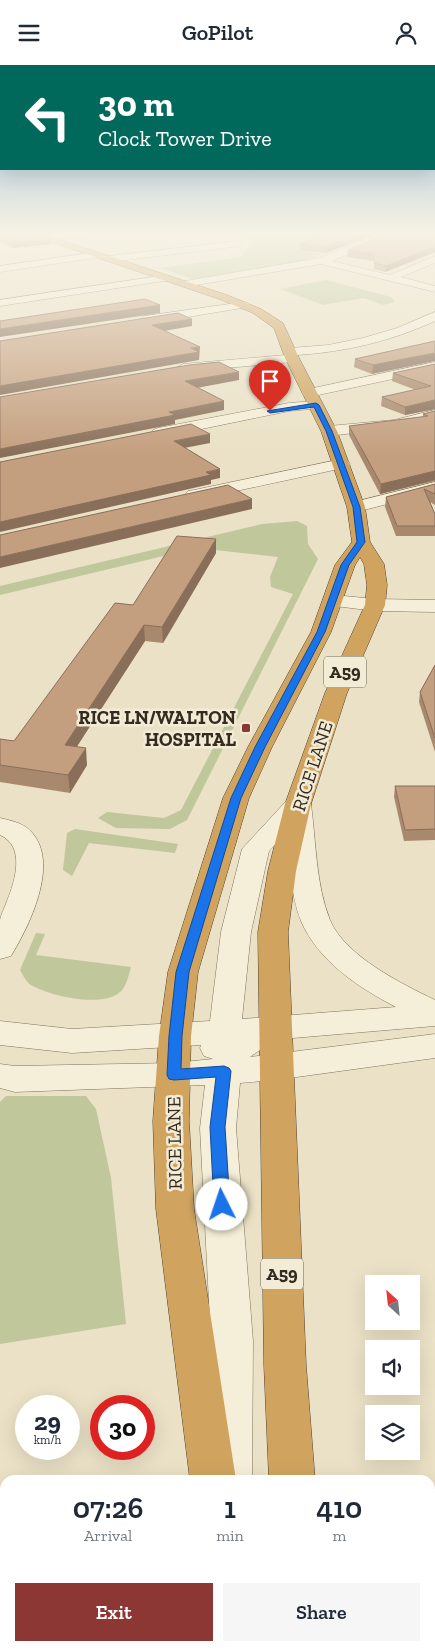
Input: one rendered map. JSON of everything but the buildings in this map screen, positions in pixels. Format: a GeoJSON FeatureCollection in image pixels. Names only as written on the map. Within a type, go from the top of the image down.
{"type":"FeatureCollection","features":[{"type":"Feature","properties":{"kind":"highway","name":"RICE LANE"},"geometry":{"type":"LineString","coordinates":[[248,307],[266,316],[279,326],[312,399],[329,431],[356,507],[361,542],[374,564],[377,585],[375,605],[336,693],[298,804],[282,871],[273,932],[275,1068],[285,1365],[292,1475]]}},
{"type":"Feature","properties":{"kind":"highway","name":"RICE LANE"},"geometry":{"type":"LineString","coordinates":[[211,1475],[175,1209],[171,1121],[175,1036],[183,972],[236,798],[260,747],[321,632],[334,601],[345,565],[361,542]]}},
{"type":"Feature","properties":{"kind":"street"},"geometry":{"type":"LineString","coordinates":[[132,322],[231,307]]}},
{"type":"Feature","properties":{"kind":"street"},"geometry":{"type":"LineString","coordinates":[[170,370],[322,350],[417,326],[435,316]]}},
{"type":"Feature","properties":{"kind":"street"},"geometry":{"type":"LineString","coordinates":[[144,436],[289,407],[435,366]]}},
{"type":"Feature","properties":{"kind":"street"},"geometry":{"type":"LineString","coordinates":[[329,431],[394,424],[435,414]]}},
{"type":"Feature","properties":{"kind":"street"},"geometry":{"type":"LineString","coordinates":[[181,498],[342,464]]}},
{"type":"Feature","properties":{"kind":"street"},"geometry":{"type":"LineString","coordinates":[[356,507],[435,487]]}},
{"type":"Feature","properties":{"kind":"street"},"geometry":{"type":"LineString","coordinates":[[334,601],[375,605],[435,606]]}},
{"type":"Feature","properties":{"kind":"street"},"geometry":{"type":"LineString","coordinates":[[298,804],[310,903],[317,923],[329,941],[352,965],[405,999],[435,1014]]}},
{"type":"Feature","properties":{"kind":"street"},"geometry":{"type":"LineString","coordinates":[[174,1075],[207,1057],[219,1045],[225,1033],[236,932],[256,849],[298,804]]}},
{"type":"Feature","properties":{"kind":"street"},"geometry":{"type":"LineString","coordinates":[[0,826],[17,833],[30,853],[28,884],[0,949]]}},
{"type":"Feature","properties":{"kind":"street"},"geometry":{"type":"LineString","coordinates":[[0,1033],[72,1041],[225,1033],[435,1014]]}},
{"type":"Feature","properties":{"kind":"street"},"geometry":{"type":"LineString","coordinates":[[229,1475],[232,1341],[218,1127],[224,1071],[231,1056],[258,1035],[274,1029]]}},
{"type":"Feature","properties":{"kind":"street"},"geometry":{"type":"LineString","coordinates":[[0,1076],[15,1079],[174,1075],[275,1068],[435,1046]]}},
{"type":"Feature","properties":{"kind":"green space"},"geometry":{"type":"Polygon","coordinates":[[[297,521],[307,526],[308,544],[318,559],[187,820],[170,829],[116,828],[98,818],[107,812],[164,818],[181,810],[293,594],[271,587],[270,577],[278,557],[197,548],[0,595],[0,586],[262,524],[297,521]]]}},
{"type":"Feature","properties":{"kind":"green space"},"geometry":{"type":"Polygon","coordinates":[[[75,829],[178,844],[175,853],[89,843],[72,876],[63,870],[67,833],[75,829]]]}},
{"type":"Feature","properties":{"kind":"green space"},"geometry":{"type":"Polygon","coordinates":[[[36,933],[45,934],[36,955],[131,967],[123,989],[105,999],[92,1000],[64,997],[31,985],[20,970],[36,933]]]}},
{"type":"Feature","properties":{"kind":"green space"},"geometry":{"type":"Polygon","coordinates":[[[6,1096],[86,1096],[96,1109],[111,1178],[126,1324],[0,1344],[0,1102],[6,1096]]]}},
{"type":"Feature","properties":{"kind":"place","name":"RICE LN/WALTON HOSPITAL"},"geometry":{"type":"Point","coordinates":[246,728]}},
{"type":"Feature","properties":{"kind":"route"},"geometry":{"type":"LineString","coordinates":[[222,1205],[218,1127],[224,1071],[174,1075],[175,1036],[183,972],[236,798],[260,747],[321,632],[334,601],[345,565],[361,542],[356,507],[342,464],[316,405],[289,407],[270,411]]}}]}
